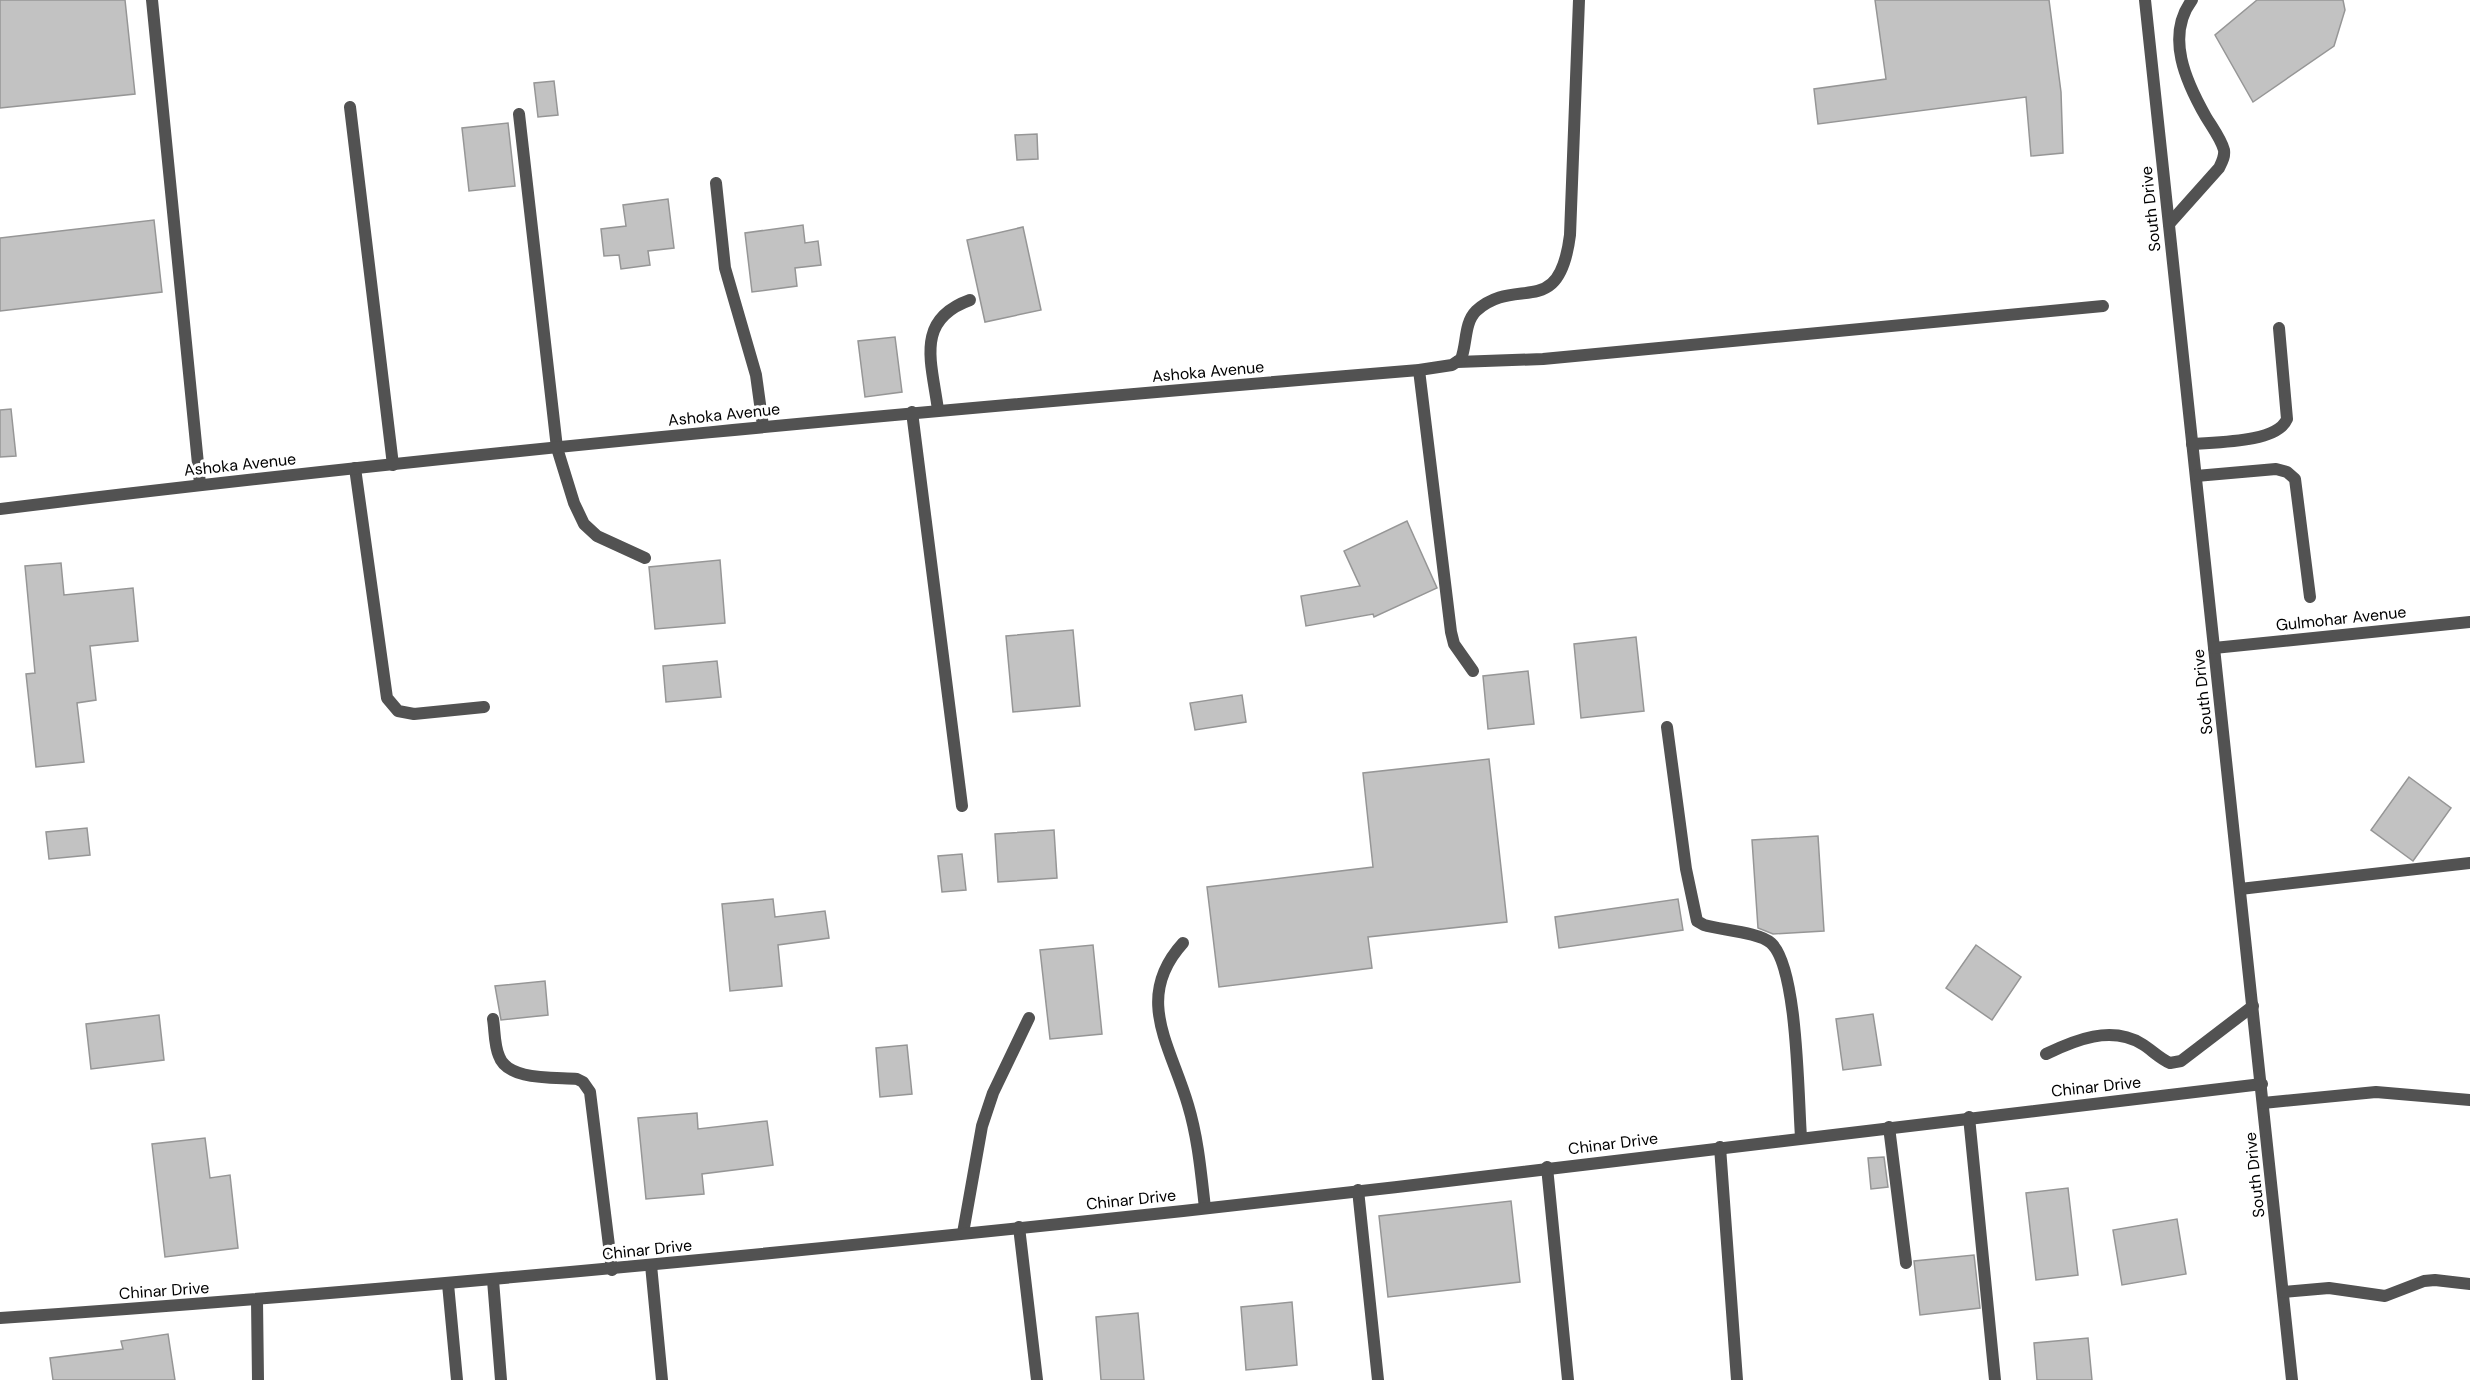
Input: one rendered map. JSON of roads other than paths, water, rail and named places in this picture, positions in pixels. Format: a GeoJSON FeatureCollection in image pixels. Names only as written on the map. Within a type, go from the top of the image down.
{"type":"FeatureCollection","features":[{"type":"Feature","properties":{"kind":"street"},"geometry":{"type":"LineString","coordinates":[[152,0],[201,484]]}},
{"type":"Feature","properties":{"kind":"street"},"geometry":{"type":"LineString","coordinates":[[1454,364],[1465,350],[1468,324],[1477,311],[1499,300],[1550,286],[1560,274],[1567,260],[1570,235],[1579,0]]}},
{"type":"Feature","properties":{"kind":"street","name":"South Drive"},"geometry":{"type":"LineString","coordinates":[[2145,0],[2292,1380]]}},
{"type":"Feature","properties":{"kind":"street"},"geometry":{"type":"LineString","coordinates":[[2169,224],[2219,168],[2224,156],[2220,141],[2186,77],[2181,57],[2179,33],[2182,14],[2192,0]]}},
{"type":"Feature","properties":{"kind":"street"},"geometry":{"type":"LineString","coordinates":[[350,107],[393,465]]}},
{"type":"Feature","properties":{"kind":"street"},"geometry":{"type":"LineString","coordinates":[[519,114],[557,448],[574,503],[584,524],[597,536],[645,558]]}},
{"type":"Feature","properties":{"kind":"street"},"geometry":{"type":"LineString","coordinates":[[716,183],[725,268],[756,375],[763,426]]}},
{"type":"Feature","properties":{"kind":"street"},"geometry":{"type":"LineString","coordinates":[[938,410],[931,353],[934,325],[945,311],[970,300]]}},
{"type":"Feature","properties":{"kind":"street","name":"Ashoka Avenue"},"geometry":{"type":"LineString","coordinates":[[0,509],[201,484],[763,426],[1419,370],[1454,364],[1543,359],[2103,306]]}},
{"type":"Feature","properties":{"kind":"street"},"geometry":{"type":"LineString","coordinates":[[2192,444],[2268,436],[2284,426],[2287,419],[2279,328]]}},
{"type":"Feature","properties":{"kind":"street"},"geometry":{"type":"LineString","coordinates":[[1419,370],[1451,632],[1454,644],[1473,671]]}},
{"type":"Feature","properties":{"kind":"street"},"geometry":{"type":"LineString","coordinates":[[912,412],[962,806]]}},
{"type":"Feature","properties":{"kind":"street"},"geometry":{"type":"LineString","coordinates":[[355,468],[387,698],[398,711],[414,714],[484,707]]}},
{"type":"Feature","properties":{"kind":"street"},"geometry":{"type":"LineString","coordinates":[[2196,476],[2276,469],[2287,472],[2295,479],[2310,597]]}},
{"type":"Feature","properties":{"kind":"street","name":"Gulmohar Avenue"},"geometry":{"type":"LineString","coordinates":[[2214,648],[2470,621]]}},
{"type":"Feature","properties":{"kind":"street"},"geometry":{"type":"LineString","coordinates":[[1667,727],[1686,868],[1697,921],[1704,926],[1770,942],[1781,958],[1793,1024],[1801,1137]]}},
{"type":"Feature","properties":{"kind":"street"},"geometry":{"type":"LineString","coordinates":[[2240,889],[2470,863]]}},
{"type":"Feature","properties":{"kind":"street"},"geometry":{"type":"LineString","coordinates":[[1183,943],[1163,969],[1158,994],[1160,1020],[1166,1047],[1187,1103],[1194,1130],[1205,1208]]}},
{"type":"Feature","properties":{"kind":"street"},"geometry":{"type":"LineString","coordinates":[[2046,1054],[2074,1040],[2110,1035],[2141,1043],[2170,1063],[2181,1061],[2253,1006]]}},
{"type":"Feature","properties":{"kind":"street"},"geometry":{"type":"LineString","coordinates":[[963,1233],[982,1126],[993,1093],[1029,1018]]}},
{"type":"Feature","properties":{"kind":"street"},"geometry":{"type":"LineString","coordinates":[[493,1019],[498,1055],[502,1064],[511,1071],[577,1079],[583,1082],[590,1092],[612,1270]]}},
{"type":"Feature","properties":{"kind":"street","name":"Chinar Drive"},"geometry":{"type":"LineString","coordinates":[[0,1318],[257,1300],[612,1270],[1205,1208],[2262,1084]]}},
{"type":"Feature","properties":{"kind":"street"},"geometry":{"type":"LineString","coordinates":[[2263,1103],[2376,1092],[2470,1100]]}},
{"type":"Feature","properties":{"kind":"street"},"geometry":{"type":"LineString","coordinates":[[1969,1117],[1995,1380]]}},
{"type":"Feature","properties":{"kind":"street"},"geometry":{"type":"LineString","coordinates":[[1889,1127],[1906,1263]]}},
{"type":"Feature","properties":{"kind":"street"},"geometry":{"type":"LineString","coordinates":[[1720,1147],[1737,1380]]}},
{"type":"Feature","properties":{"kind":"street"},"geometry":{"type":"LineString","coordinates":[[1547,1167],[1568,1380]]}},
{"type":"Feature","properties":{"kind":"street"},"geometry":{"type":"LineString","coordinates":[[1358,1190],[1378,1380]]}},
{"type":"Feature","properties":{"kind":"street"},"geometry":{"type":"LineString","coordinates":[[1019,1227],[1037,1380]]}},
{"type":"Feature","properties":{"kind":"street"},"geometry":{"type":"LineString","coordinates":[[651,1265],[662,1380]]}},
{"type":"Feature","properties":{"kind":"street"},"geometry":{"type":"LineString","coordinates":[[493,1280],[501,1380]]}},
{"type":"Feature","properties":{"kind":"street"},"geometry":{"type":"LineString","coordinates":[[2283,1292],[2329,1288],[2385,1296],[2424,1281],[2470,1284]]}},
{"type":"Feature","properties":{"kind":"street"},"geometry":{"type":"LineString","coordinates":[[448,1284],[457,1380]]}},
{"type":"Feature","properties":{"kind":"street"},"geometry":{"type":"LineString","coordinates":[[257,1300],[258,1380]]}}]}
